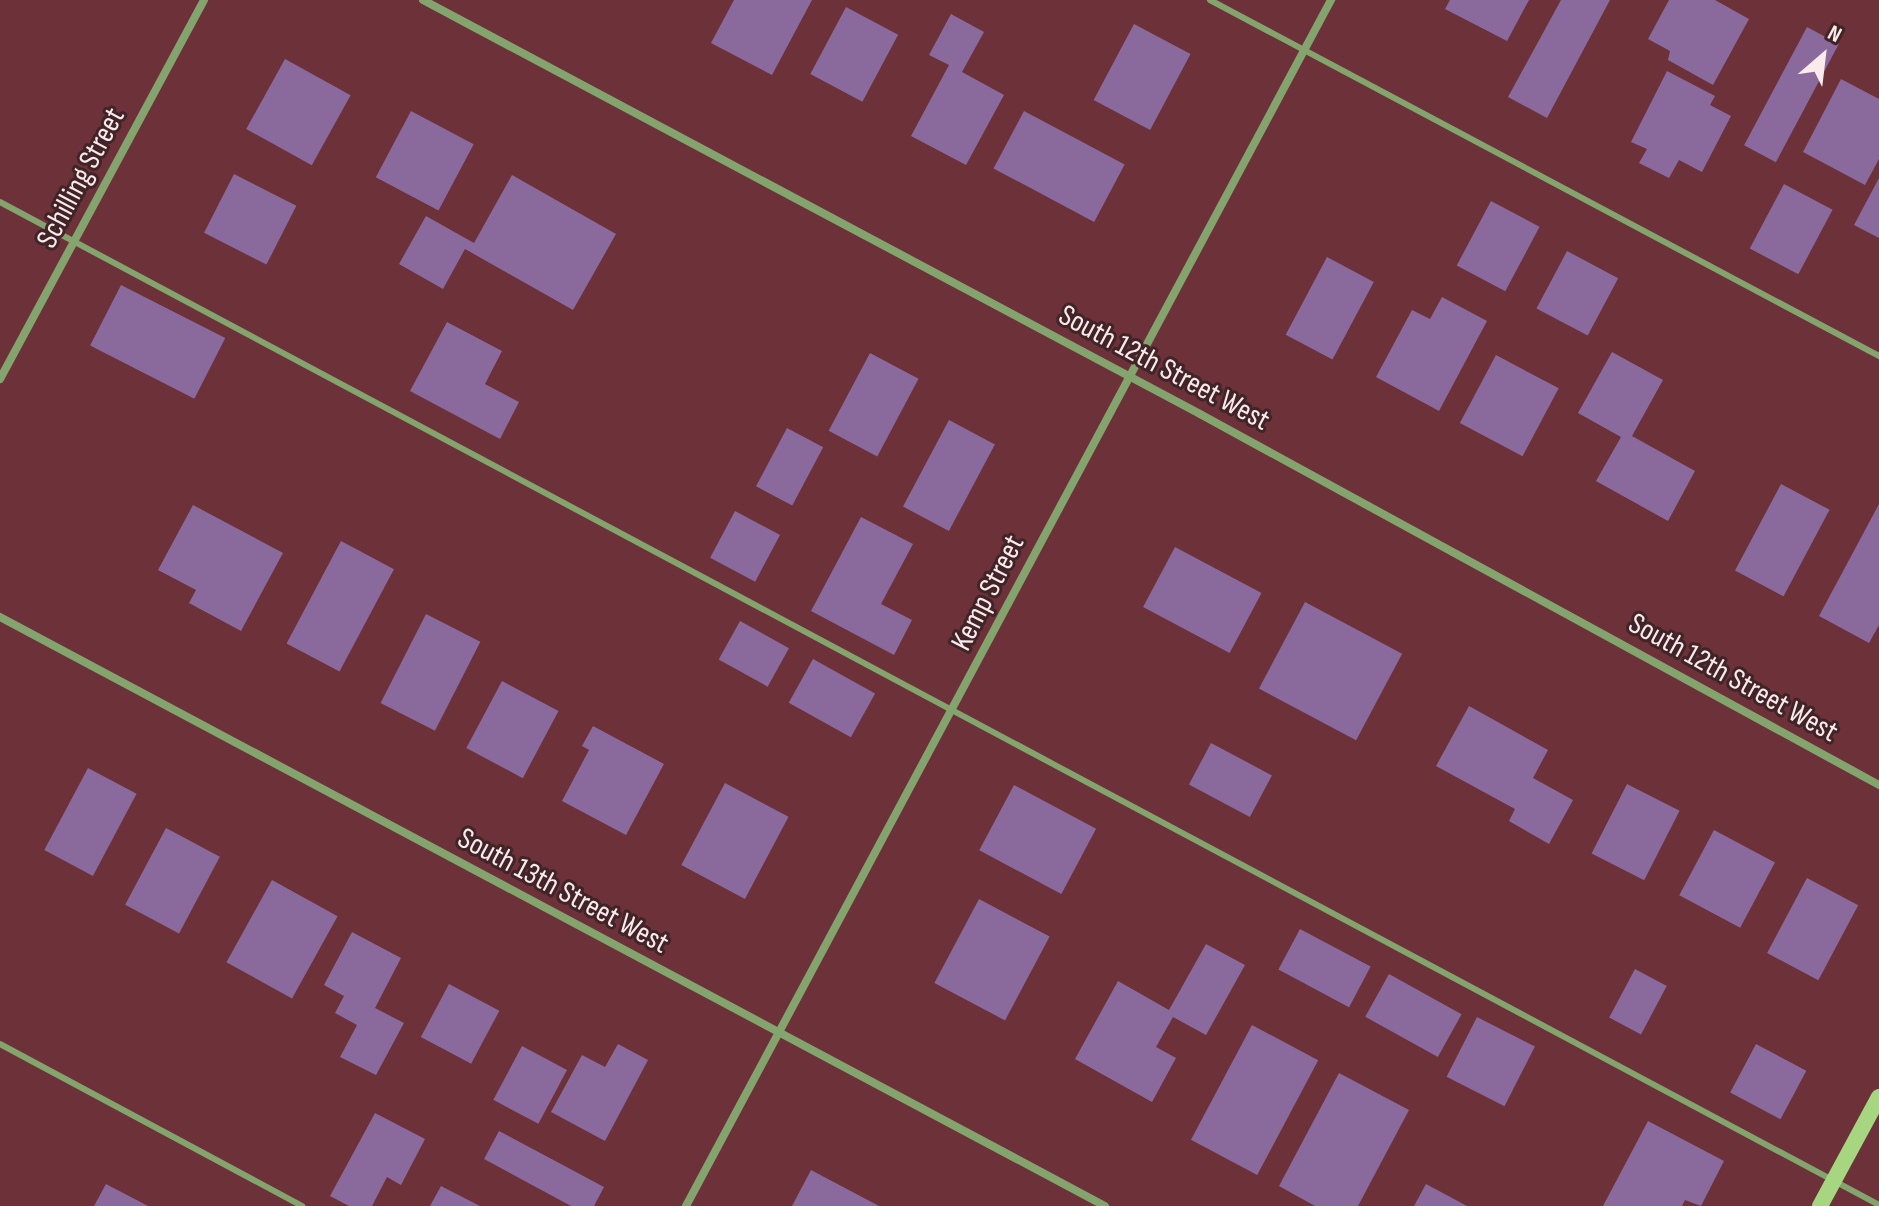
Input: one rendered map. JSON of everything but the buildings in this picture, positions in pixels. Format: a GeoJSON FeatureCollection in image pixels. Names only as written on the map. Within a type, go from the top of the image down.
{"type":"FeatureCollection","features":[{"type":"Feature","properties":{"kind":"street","name":"Schilling Street"},"geometry":{"type":"LineString","coordinates":[[0,379],[204,0]]}},
{"type":"Feature","properties":{"kind":"street","name":"South 12th Street West"},"geometry":{"type":"LineString","coordinates":[[423,0],[1128,376],[1879,785]]}},
{"type":"Feature","properties":{"kind":"street","name":"Kemp Street"},"geometry":{"type":"LineString","coordinates":[[686,1206],[955,710],[1128,376],[1331,0]]}},
{"type":"Feature","properties":{"kind":"street","name":"South 13th Street West"},"geometry":{"type":"LineString","coordinates":[[0,617],[1105,1206]]}},
{"type":"Feature","properties":{"kind":"street"},"geometry":{"type":"LineString","coordinates":[[1820,1206],[1879,1097]]}},
{"type":"Feature","properties":{"kind":"lane"},"geometry":{"type":"LineString","coordinates":[[1210,0],[1879,356]]}},
{"type":"Feature","properties":{"kind":"lane"},"geometry":{"type":"LineString","coordinates":[[0,202],[1879,1205]]}},
{"type":"Feature","properties":{"kind":"lane"},"geometry":{"type":"LineString","coordinates":[[0,1044],[302,1206]]}}]}
